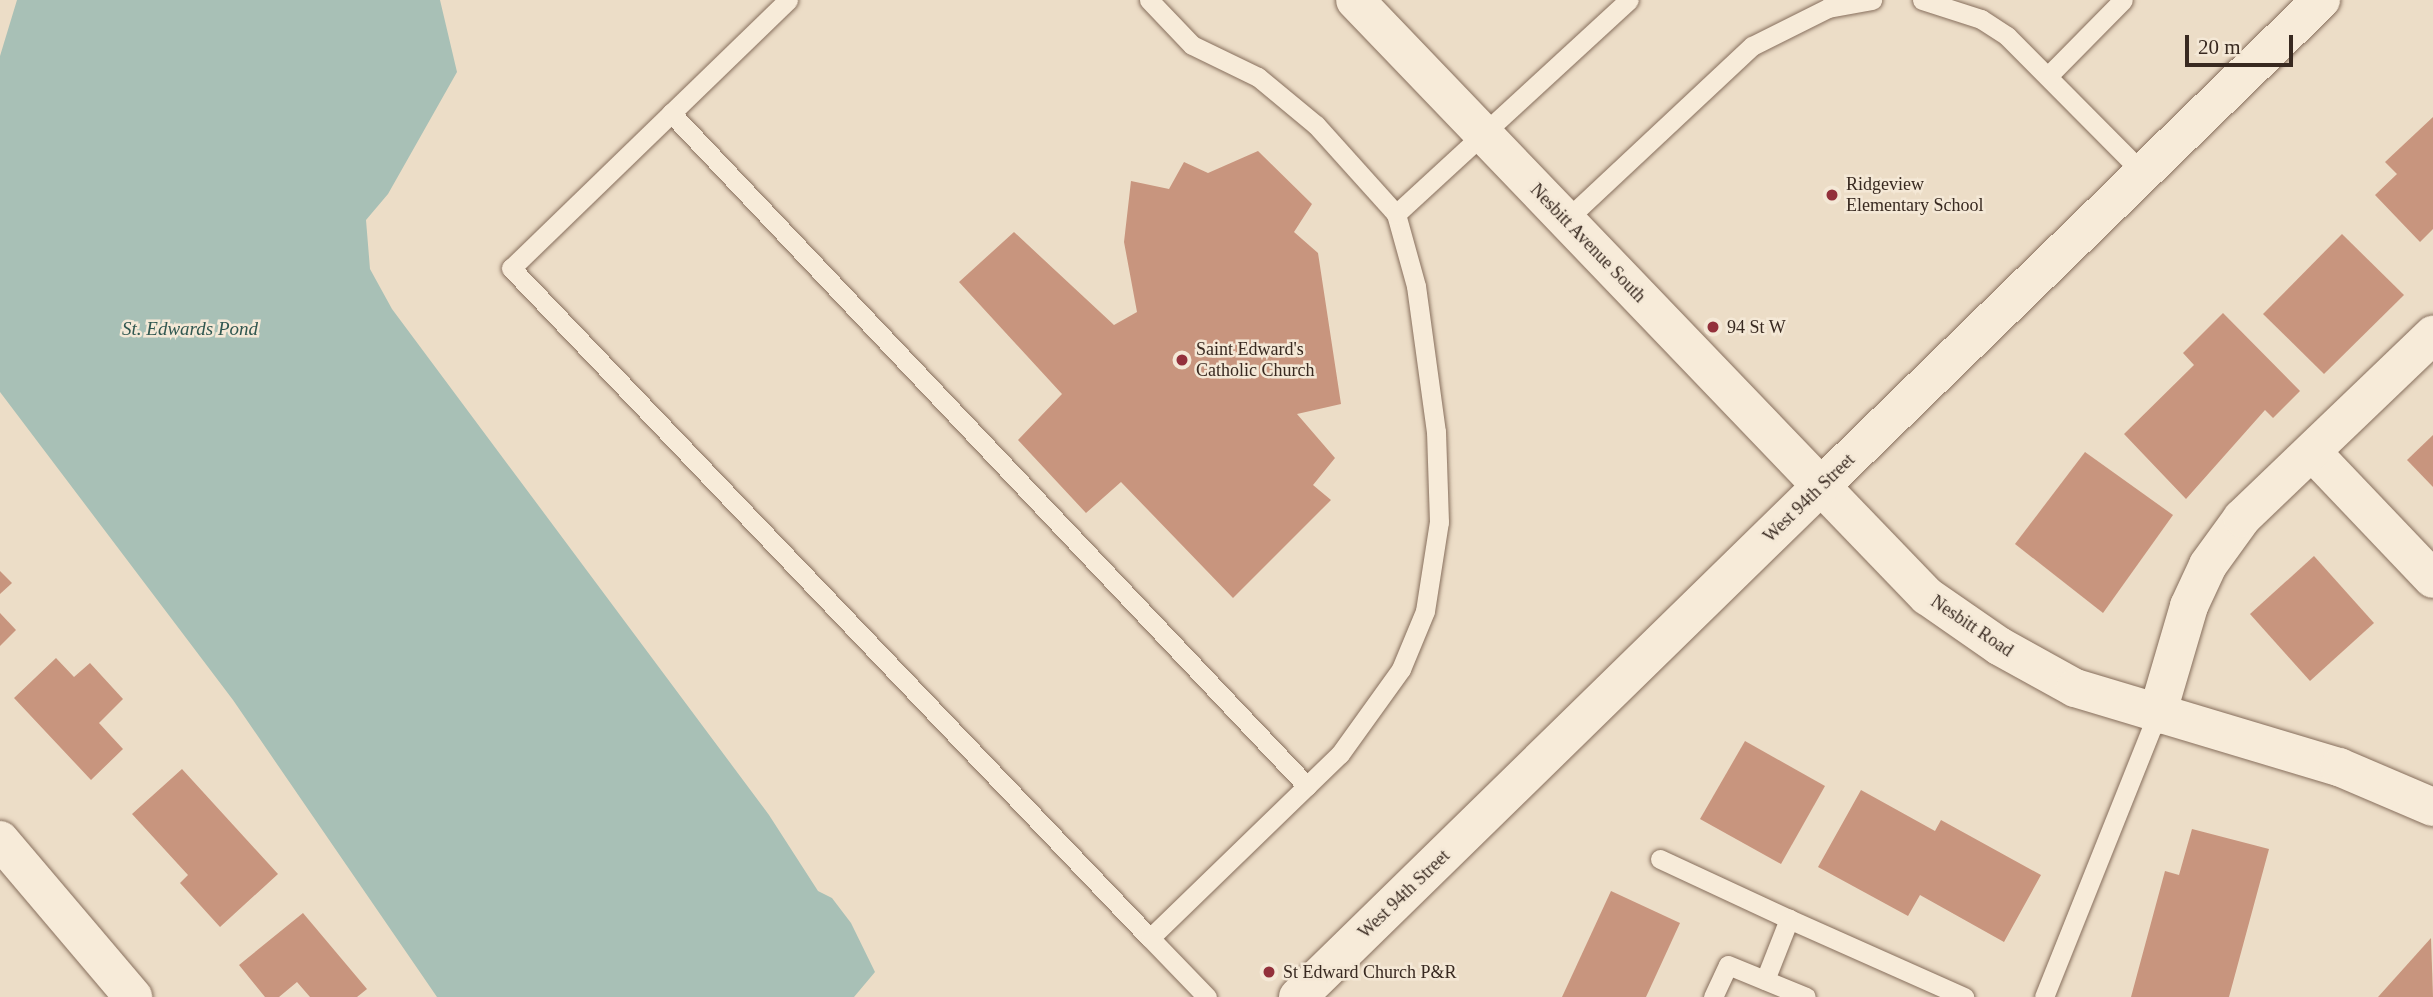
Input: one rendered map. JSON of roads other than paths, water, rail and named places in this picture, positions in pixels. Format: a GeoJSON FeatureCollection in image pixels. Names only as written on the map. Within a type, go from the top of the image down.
{"type":"FeatureCollection","features":[{"type":"Feature","properties":{"kind":"street","name":"Nesbitt Avenue South"},"geometry":{"type":"LineString","coordinates":[[1354,0],[1821,486]]}},
{"type":"Feature","properties":{"kind":"street","name":"West 94th Street"},"geometry":{"type":"LineString","coordinates":[[1298,997],[2321,0]]}},
{"type":"Feature","properties":{"kind":"street"},"geometry":{"type":"LineString","coordinates":[[2157,715],[2208,565],[2242,518],[2433,335]]}},
{"type":"Feature","properties":{"kind":"street"},"geometry":{"type":"LineString","coordinates":[[2312,452],[2433,579]]}},
{"type":"Feature","properties":{"kind":"street","name":"Nesbitt Road"},"geometry":{"type":"LineString","coordinates":[[1821,486],[1927,596],[1999,646],[2075,688],[2157,715],[2339,767],[2433,807]]}},
{"type":"Feature","properties":{"kind":"street"},"geometry":{"type":"LineString","coordinates":[[0,840],[133,997]]}},
{"type":"Feature","properties":{"kind":"lane"},"geometry":{"type":"LineString","coordinates":[[788,0],[511,268],[1207,997]]}},
{"type":"Feature","properties":{"kind":"lane"},"geometry":{"type":"LineString","coordinates":[[1149,0],[1192,45],[1258,77],[1315,125],[1396,214],[1416,286],[1436,432],[1439,522],[1425,611],[1401,669],[1340,754],[1150,938]]}},
{"type":"Feature","properties":{"kind":"lane"},"geometry":{"type":"LineString","coordinates":[[1396,214],[1486,137],[1629,0]]}},
{"type":"Feature","properties":{"kind":"lane"},"geometry":{"type":"LineString","coordinates":[[1566,220],[1752,46],[1828,8],[1872,0]]}},
{"type":"Feature","properties":{"kind":"lane"},"geometry":{"type":"LineString","coordinates":[[1922,0],[1981,19],[2049,75],[2143,173]]}},
{"type":"Feature","properties":{"kind":"lane"},"geometry":{"type":"LineString","coordinates":[[2049,75],[2123,0]]}},
{"type":"Feature","properties":{"kind":"lane"},"geometry":{"type":"LineString","coordinates":[[671,113],[1307,786]]}},
{"type":"Feature","properties":{"kind":"lane"},"geometry":{"type":"LineString","coordinates":[[2044,997],[2157,715]]}},
{"type":"Feature","properties":{"kind":"lane"},"geometry":{"type":"LineString","coordinates":[[1660,859],[1964,997]]}},
{"type":"Feature","properties":{"kind":"lane"},"geometry":{"type":"LineString","coordinates":[[1765,980],[1789,919]]}},
{"type":"Feature","properties":{"kind":"lane"},"geometry":{"type":"LineString","coordinates":[[1713,997],[1728,965],[1806,997]]}},
{"type":"Feature","properties":{"kind":"water","name":"St. Edwards Pond"},"geometry":{"type":"Polygon","coordinates":[[[17,0],[440,0],[457,72],[388,194],[366,220],[370,269],[392,309],[769,815],[818,891],[832,898],[851,923],[875,972],[854,997],[437,997],[233,700],[0,392],[0,56],[17,0]]]}},
{"type":"Feature","properties":{"kind":"place","name":"Ridgeview Elementary School"},"geometry":{"type":"Point","coordinates":[1832,195]}},
{"type":"Feature","properties":{"kind":"place","name":"94 St W"},"geometry":{"type":"Point","coordinates":[1713,327]}},
{"type":"Feature","properties":{"kind":"place","name":"Saint Edward's Catholic Church"},"geometry":{"type":"Point","coordinates":[1182,360]}},
{"type":"Feature","properties":{"kind":"place","name":"St Edward Church P&R"},"geometry":{"type":"Point","coordinates":[1269,972]}}]}
